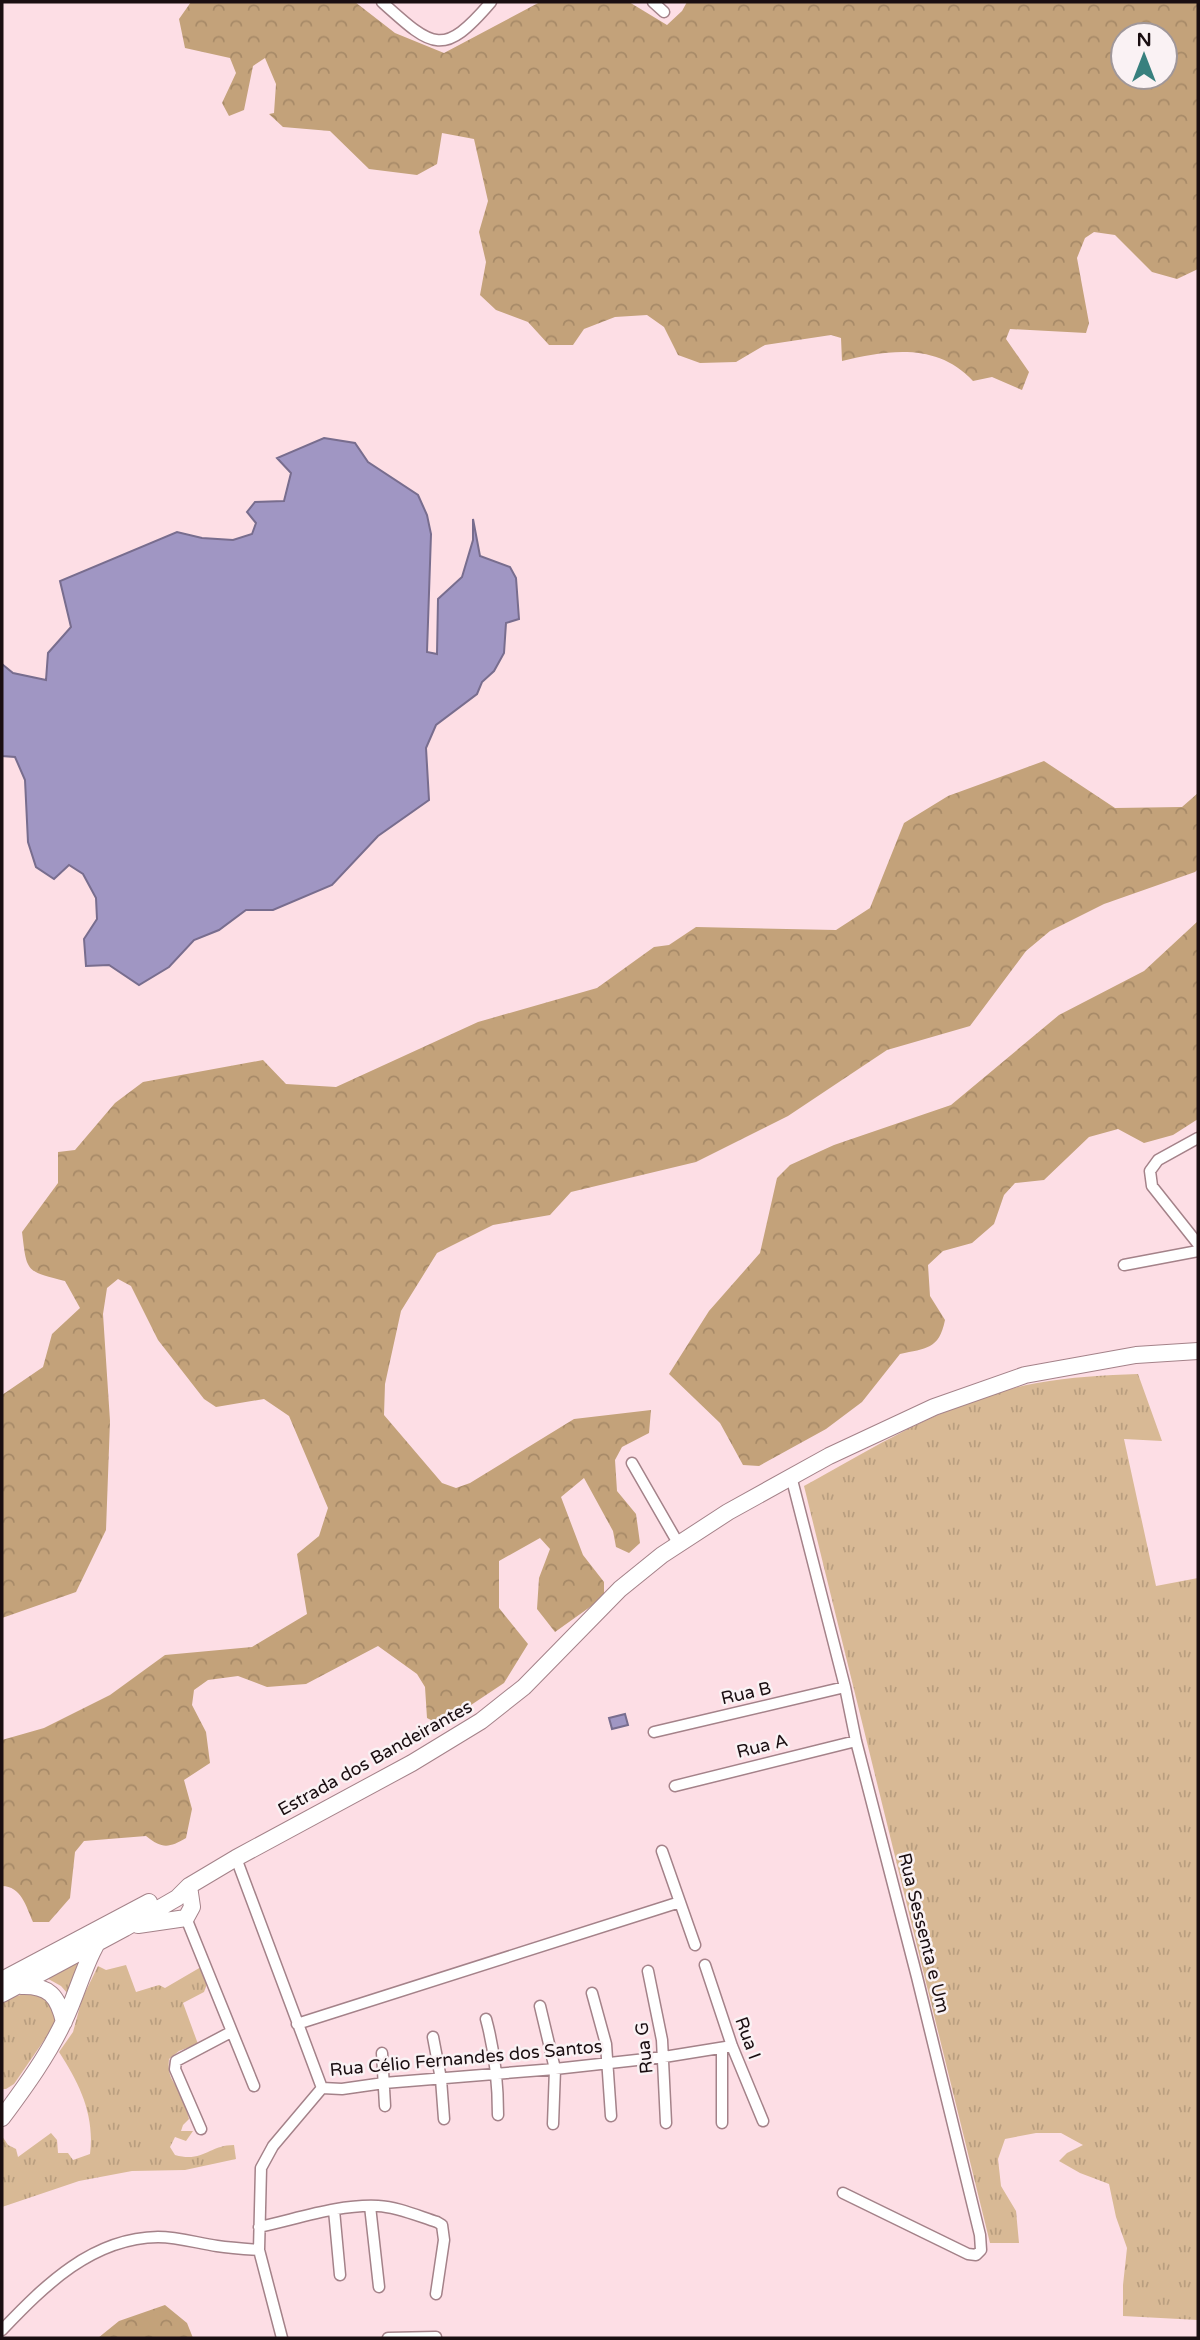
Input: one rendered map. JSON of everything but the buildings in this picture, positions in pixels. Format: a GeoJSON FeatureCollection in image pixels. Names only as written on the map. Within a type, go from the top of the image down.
{"type":"FeatureCollection","features":[{"type":"Feature","properties":{"kind":"main road","name":"Estrada dos Bandeirantes"},"geometry":{"type":"LineString","coordinates":[[2,1980],[177,1898],[190,1886],[236,1858],[412,1763],[506,1704],[620,1589],[678,1543],[829,1456],[934,1407],[1025,1375],[1136,1355],[1198,1351]]}},
{"type":"Feature","properties":{"kind":"main road"},"geometry":{"type":"LineString","coordinates":[[118,1925],[187,1918],[192,1907],[190,1886]]}},
{"type":"Feature","properties":{"kind":"main road","name":"Estrada dos Bandeirantes"},"geometry":{"type":"LineString","coordinates":[[2,1994],[96,1944],[118,1925]]}},
{"type":"Feature","properties":{"kind":"main road"},"geometry":{"type":"LineString","coordinates":[[2,2118],[64,2022],[96,1944]]}},
{"type":"Feature","properties":{"kind":"main road"},"geometry":{"type":"LineString","coordinates":[[18,1986],[31,1986],[48,1991],[58,2002],[64,2022]]}},
{"type":"Feature","properties":{"kind":"street"},"geometry":{"type":"LineString","coordinates":[[382,2],[420,36],[443,40],[456,37],[469,28],[491,2]]}},
{"type":"Feature","properties":{"kind":"street"},"geometry":{"type":"LineString","coordinates":[[653,2],[664,12]]}},
{"type":"Feature","properties":{"kind":"street"},"geometry":{"type":"LineString","coordinates":[[1198,1138],[1158,1160],[1150,1171],[1152,1186],[1198,1244]]}},
{"type":"Feature","properties":{"kind":"street"},"geometry":{"type":"LineString","coordinates":[[1124,1265],[1198,1251]]}},
{"type":"Feature","properties":{"kind":"street"},"geometry":{"type":"LineString","coordinates":[[632,1463],[678,1543]]}},
{"type":"Feature","properties":{"kind":"street","name":"Rua Sessenta e Um"},"geometry":{"type":"LineString","coordinates":[[791,1476],[856,1741],[918,1977],[981,2235],[981,2250],[976,2255],[968,2254],[844,2193]]}},
{"type":"Feature","properties":{"kind":"street","name":"Rua B"},"geometry":{"type":"LineString","coordinates":[[654,1732],[845,1688]]}},
{"type":"Feature","properties":{"kind":"street","name":"Rua A"},"geometry":{"type":"LineString","coordinates":[[675,1786],[856,1741]]}},
{"type":"Feature","properties":{"kind":"street"},"geometry":{"type":"LineString","coordinates":[[662,1851],[695,1945]]}},
{"type":"Feature","properties":{"kind":"street","name":"Rua Célio Fernandes dos Santos"},"geometry":{"type":"LineString","coordinates":[[236,1858],[322,2088],[342,2089],[555,2069],[727,2048]]}},
{"type":"Feature","properties":{"kind":"street"},"geometry":{"type":"LineString","coordinates":[[297,2024],[680,1902]]}},
{"type":"Feature","properties":{"kind":"street"},"geometry":{"type":"LineString","coordinates":[[187,1918],[254,2085]]}},
{"type":"Feature","properties":{"kind":"street","name":"Rua I"},"geometry":{"type":"LineString","coordinates":[[705,1965],[727,2048],[763,2121]]}},
{"type":"Feature","properties":{"kind":"street","name":"Rua G"},"geometry":{"type":"LineString","coordinates":[[648,1970],[664,2057],[666,2123]]}},
{"type":"Feature","properties":{"kind":"street"},"geometry":{"type":"LineString","coordinates":[[592,1993],[606,2044],[611,2116]]}},
{"type":"Feature","properties":{"kind":"street"},"geometry":{"type":"LineString","coordinates":[[540,2006],[555,2069],[553,2124]]}},
{"type":"Feature","properties":{"kind":"street"},"geometry":{"type":"LineString","coordinates":[[485,2019],[498,2074],[498,2115]]}},
{"type":"Feature","properties":{"kind":"street"},"geometry":{"type":"LineString","coordinates":[[201,2129],[175,2069],[176,2061],[231,2032]]}},
{"type":"Feature","properties":{"kind":"street"},"geometry":{"type":"LineString","coordinates":[[433,2037],[441,2079],[444,2119]]}},
{"type":"Feature","properties":{"kind":"street"},"geometry":{"type":"LineString","coordinates":[[722,2123],[727,2048]]}},
{"type":"Feature","properties":{"kind":"street"},"geometry":{"type":"LineString","coordinates":[[382,2053],[385,2106]]}},
{"type":"Feature","properties":{"kind":"street"},"geometry":{"type":"LineString","coordinates":[[282,2338],[259,2250],[261,2168],[272,2146],[322,2088]]}},
{"type":"Feature","properties":{"kind":"street"},"geometry":{"type":"LineString","coordinates":[[259,2227],[334,2210],[370,2206],[393,2209],[437,2222],[442,2225],[444,2241],[436,2294]]}},
{"type":"Feature","properties":{"kind":"street"},"geometry":{"type":"LineString","coordinates":[[370,2206],[379,2287]]}},
{"type":"Feature","properties":{"kind":"street"},"geometry":{"type":"LineString","coordinates":[[334,2210],[340,2275]]}},
{"type":"Feature","properties":{"kind":"street"},"geometry":{"type":"LineString","coordinates":[[2,2330],[59,2274],[87,2256],[121,2244],[159,2237],[259,2250]]}},
{"type":"Feature","properties":{"kind":"street"},"geometry":{"type":"LineString","coordinates":[[388,2338],[436,2337]]}},
{"type":"Feature","properties":{"kind":"green space"},"geometry":{"type":"Polygon","coordinates":[[[191,2],[355,2],[395,33],[444,53],[540,2],[629,2],[667,25],[682,11],[687,2],[1198,2],[1198,269],[1177,279],[1152,272],[1115,235],[1094,232],[1085,238],[1077,258],[1089,323],[1086,333],[1010,329],[1006,339],[1029,372],[1022,390],[992,377],[973,381],[959,368],[944,360],[911,352],[877,354],[842,361],[841,338],[831,335],[765,345],[736,362],[700,363],[678,355],[664,327],[647,315],[615,317],[584,329],[573,345],[549,345],[528,322],[496,310],[480,295],[486,262],[479,232],[488,201],[474,139],[442,133],[437,164],[417,175],[369,169],[330,131],[283,127],[269,114],[274,113],[276,84],[265,58],[253,66],[244,110],[229,116],[222,103],[236,73],[230,58],[185,48],[179,19],[191,2]]]}},
{"type":"Feature","properties":{"kind":"green space"},"geometry":{"type":"Polygon","coordinates":[[[1044,761],[1115,808],[1182,807],[1198,793],[1198,869],[1104,904],[1050,931],[1026,951],[970,1026],[887,1050],[788,1116],[696,1162],[571,1192],[550,1215],[493,1225],[437,1253],[401,1311],[385,1384],[384,1415],[442,1483],[456,1488],[470,1483],[574,1419],[651,1410],[649,1433],[622,1447],[615,1460],[617,1491],[636,1514],[640,1543],[629,1553],[616,1547],[613,1531],[584,1478],[561,1497],[583,1555],[604,1582],[604,1597],[555,1632],[537,1609],[539,1578],[550,1549],[540,1538],[499,1561],[499,1608],[528,1644],[504,1683],[441,1725],[427,1718],[425,1687],[417,1674],[378,1646],[306,1684],[267,1687],[238,1676],[208,1680],[194,1690],[192,1705],[206,1732],[210,1763],[184,1780],[192,1809],[186,1838],[166,1846],[146,1836],[84,1841],[75,1852],[70,1898],[49,1922],[33,1922],[18,1893],[2,1886],[2,1740],[44,1728],[110,1695],[165,1655],[252,1647],[307,1614],[297,1554],[319,1536],[328,1508],[289,1416],[264,1399],[216,1407],[204,1399],[158,1340],[131,1286],[118,1279],[107,1288],[103,1314],[110,1421],[106,1530],[76,1592],[2,1618],[2,1395],[43,1367],[52,1334],[80,1308],[65,1281],[42,1275],[30,1268],[22,1232],[58,1183],[58,1152],[75,1150],[115,1103],[143,1082],[263,1060],[286,1084],[336,1087],[478,1022],[597,988],[654,947],[669,945],[696,927],[836,930],[870,908],[904,823],[948,796],[1044,761]]]}},
{"type":"Feature","properties":{"kind":"green space"},"geometry":{"type":"Polygon","coordinates":[[[1198,921],[1198,1119],[1173,1135],[1144,1143],[1118,1129],[1089,1137],[1044,1180],[1015,1183],[1004,1195],[994,1224],[972,1243],[943,1251],[928,1265],[930,1296],[945,1320],[935,1342],[924,1349],[900,1354],[862,1402],[826,1429],[759,1466],[743,1465],[720,1423],[669,1374],[709,1311],[760,1253],[777,1178],[790,1165],[834,1145],[951,1105],[1059,1015],[1144,971],[1198,921]]]}},
{"type":"Feature","properties":{"kind":"green space"},"geometry":{"type":"Polygon","coordinates":[[[1138,1374],[1162,1441],[1124,1439],[1156,1586],[1198,1578],[1198,2320],[1123,2316],[1127,2248],[1116,2217],[1109,2184],[1080,2173],[1059,2161],[1067,2153],[1083,2145],[1061,2133],[1036,2133],[1005,2139],[998,2159],[1001,2186],[1016,2211],[1019,2243],[990,2243],[804,1486],[888,1439],[976,1400],[1006,1390],[1049,1381],[1138,1374]]]}},
{"type":"Feature","properties":{"kind":"green space"},"geometry":{"type":"Polygon","coordinates":[[[90,1951],[68,1994],[61,1986],[43,1976],[90,1951]]]}},
{"type":"Feature","properties":{"kind":"green space"},"geometry":{"type":"Polygon","coordinates":[[[126,1965],[136,1992],[159,1985],[165,1988],[201,1967],[207,1984],[204,1992],[183,2003],[198,2044],[179,2051],[169,2059],[169,2071],[183,2096],[189,2119],[181,2131],[193,2131],[186,2141],[175,2137],[170,2147],[175,2155],[193,2157],[234,2145],[236,2159],[185,2170],[132,2171],[79,2181],[2,2207],[2,2136],[8,2145],[16,2149],[18,2157],[51,2133],[57,2140],[58,2153],[68,2153],[73,2160],[90,2154],[88,2113],[79,2088],[59,2052],[73,2032],[82,1999],[98,1966],[106,1970],[126,1965]]]}},
{"type":"Feature","properties":{"kind":"green space"},"geometry":{"type":"Polygon","coordinates":[[[35,1991],[56,2008],[56,2023],[14,2084],[2,2089],[2,2000],[35,1991]]]}},
{"type":"Feature","properties":{"kind":"green space"},"geometry":{"type":"Polygon","coordinates":[[[165,2305],[187,2323],[193,2338],[98,2338],[119,2321],[165,2305]]]}},
{"type":"Feature","properties":{"kind":"shaded area"},"geometry":{"type":"Polygon","coordinates":[[[324,438],[355,443],[368,462],[418,495],[427,515],[431,534],[427,652],[437,654],[438,599],[462,577],[473,540],[473,519],[480,556],[510,567],[516,578],[519,619],[506,623],[504,653],[494,671],[482,682],[477,694],[436,725],[426,748],[429,800],[378,836],[332,885],[273,910],[246,910],[219,930],[194,940],[169,967],[139,985],[109,965],[86,966],[84,939],[97,919],[96,898],[83,874],[69,865],[54,879],[36,867],[28,842],[25,780],[15,757],[2,756],[2,664],[13,673],[46,680],[48,653],[71,627],[60,581],[177,532],[202,538],[233,540],[252,534],[256,523],[247,512],[255,502],[284,501],[291,473],[277,458],[324,438]]]}},
{"type":"Feature","properties":{"kind":"shaded area"},"geometry":{"type":"Polygon","coordinates":[[[625,1714],[628,1725],[612,1729],[609,1718],[625,1714]]]}}]}
